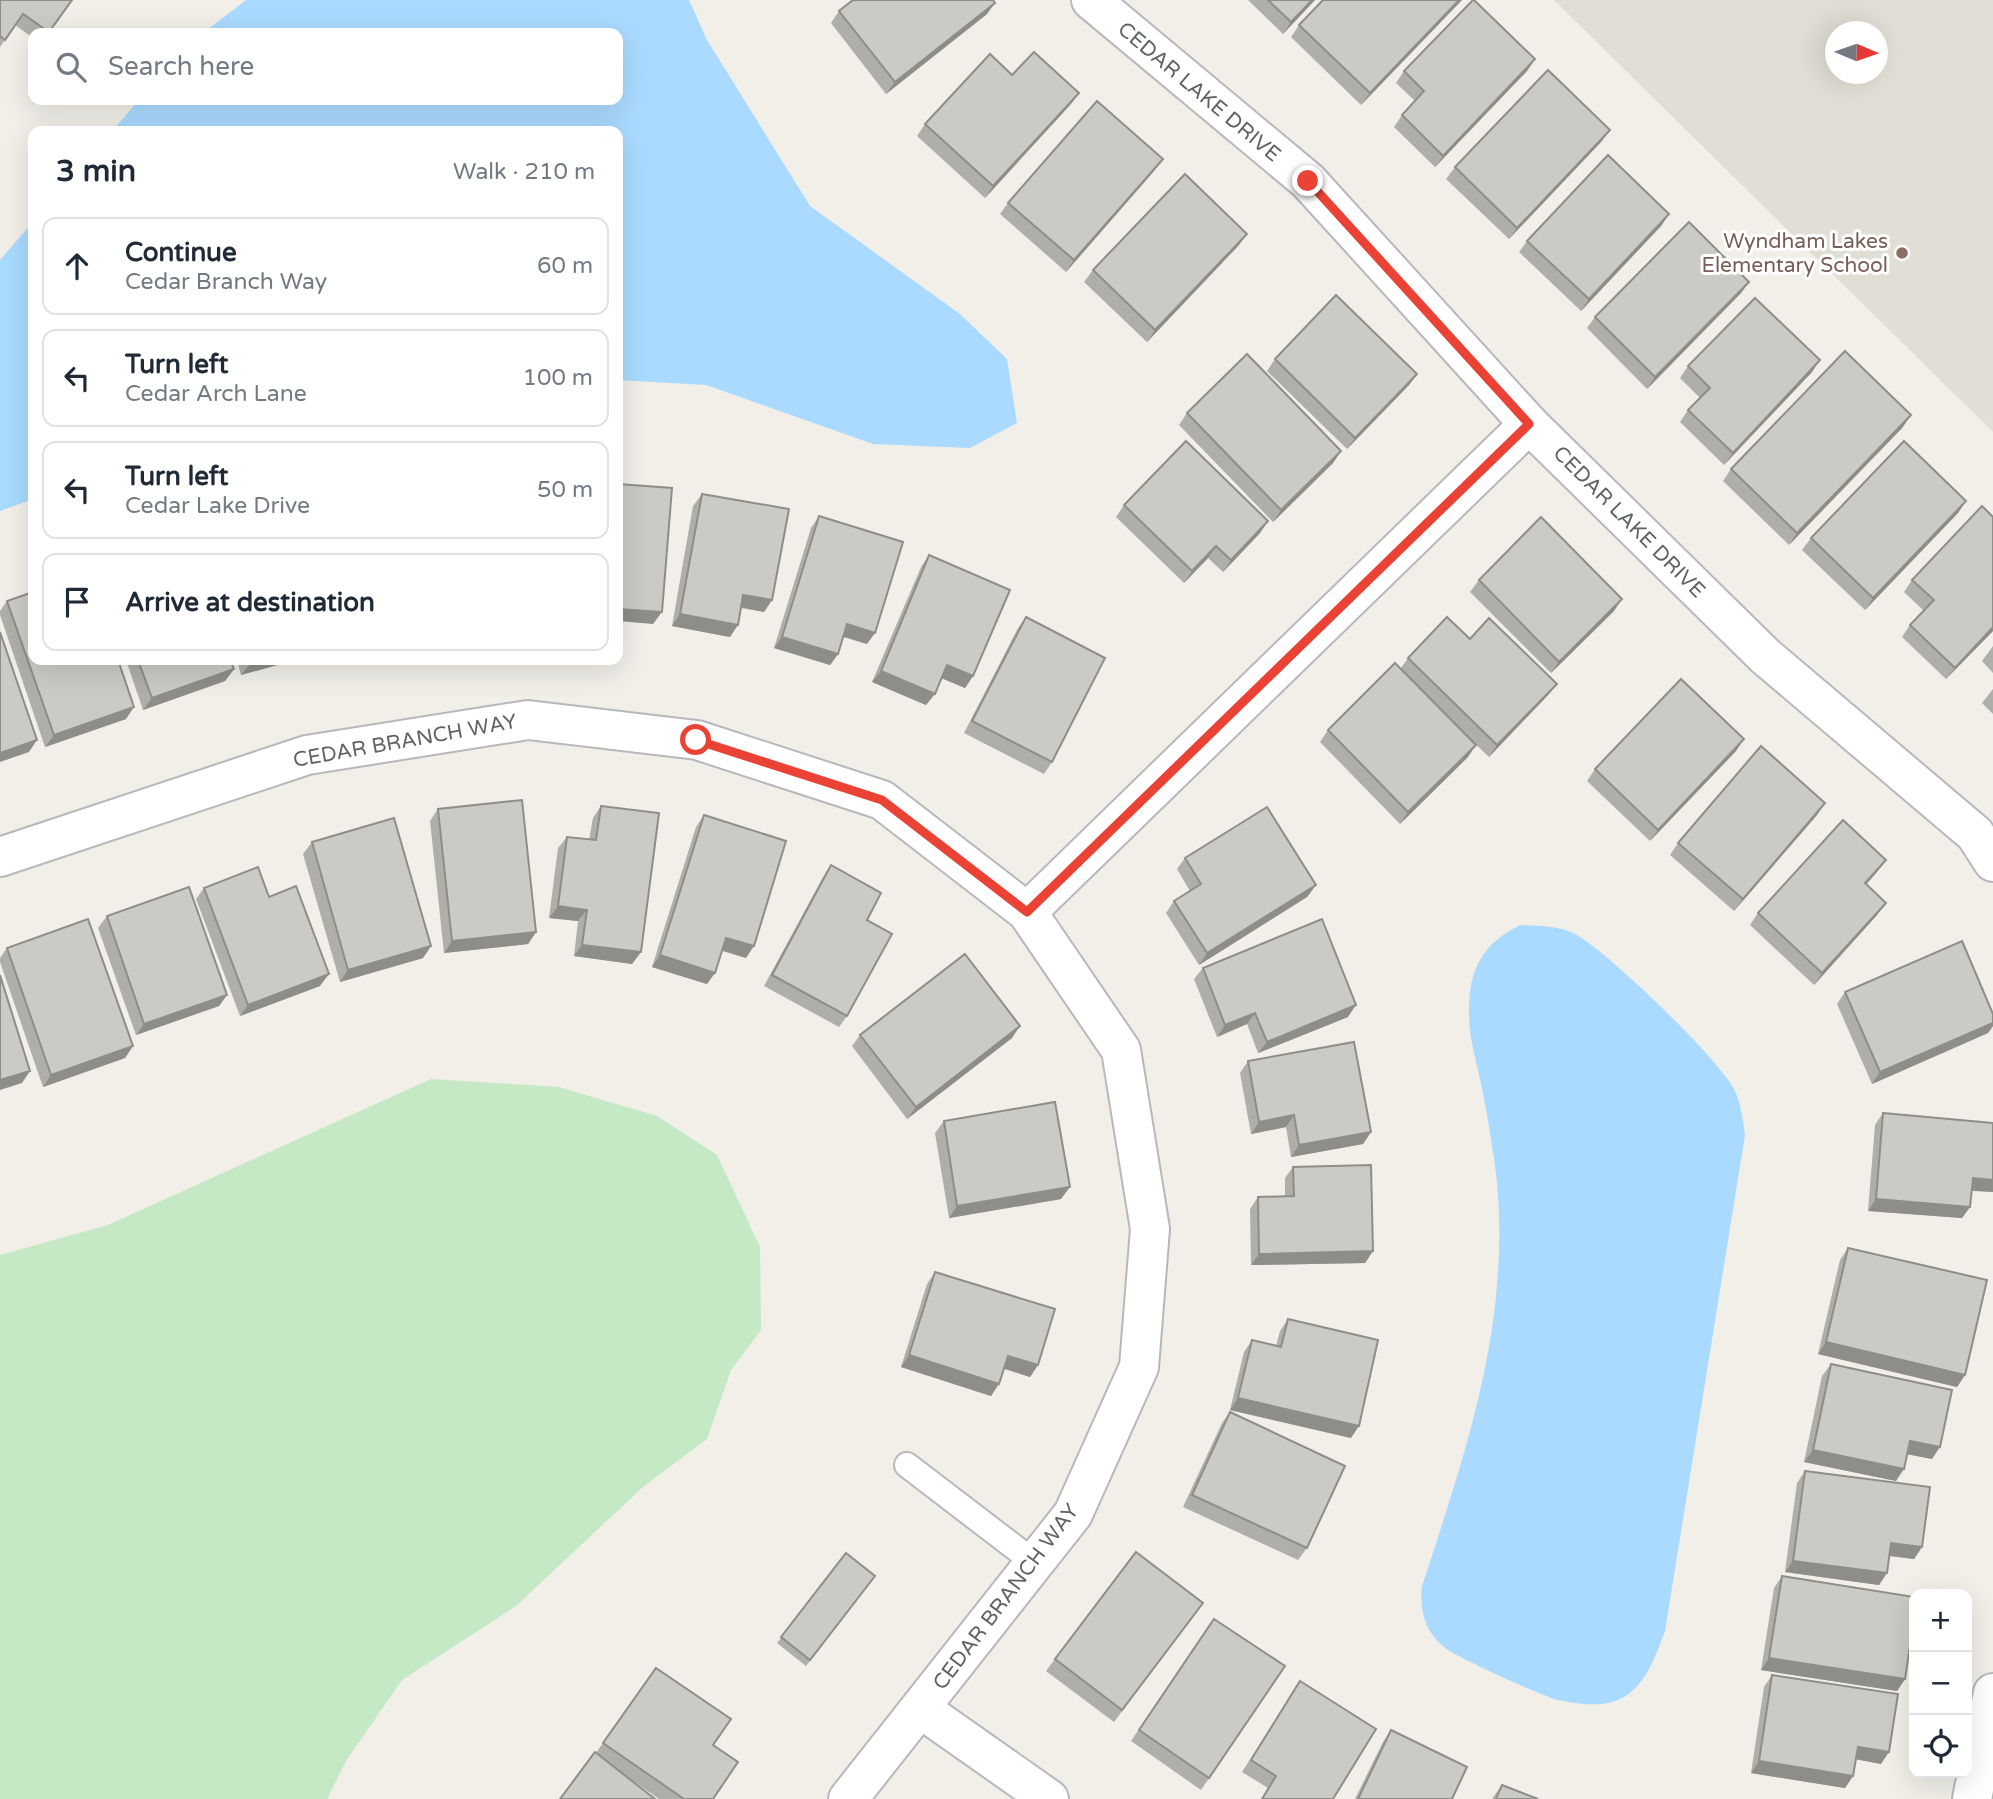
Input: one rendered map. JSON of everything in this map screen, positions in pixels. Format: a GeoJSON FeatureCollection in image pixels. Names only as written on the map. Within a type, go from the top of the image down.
{"type":"FeatureCollection","features":[{"type":"Feature","properties":{"kind":"street","name":"CEDAR LAKE DRIVE"},"geometry":{"type":"LineString","coordinates":[[1091,0],[1308,181],[1529,424],[1765,656],[1975,834],[1993,862]]}},
{"type":"Feature","properties":{"kind":"street"},"geometry":{"type":"LineString","coordinates":[[1027,912],[1529,424]]}},
{"type":"Feature","properties":{"kind":"street","name":"CEDAR BRANCH WAY"},"geometry":{"type":"LineString","coordinates":[[0,857],[307,755],[528,720],[696,740],[882,800],[1027,912],[1121,1050],[1150,1229],[1139,1367],[1073,1514],[921,1709],[1049,1799]]}},
{"type":"Feature","properties":{"kind":"street"},"geometry":{"type":"LineString","coordinates":[[1972,1799],[1993,1693]]}},
{"type":"Feature","properties":{"kind":"street"},"geometry":{"type":"LineString","coordinates":[[848,1799],[921,1709]]}},
{"type":"Feature","properties":{"kind":"lane"},"geometry":{"type":"LineString","coordinates":[[907,1465],[1035,1563]]}},
{"type":"Feature","properties":{"kind":"shaded area","name":"Wyndham Lakes Elementary School"},"geometry":{"type":"Polygon","coordinates":[[[1554,0],[1993,0],[1993,432],[1554,0]]]}},
{"type":"Feature","properties":{"kind":"green space"},"geometry":{"type":"Polygon","coordinates":[[[431,1079],[559,1087],[657,1116],[717,1155],[760,1247],[761,1330],[731,1370],[707,1439],[644,1486],[516,1606],[402,1680],[346,1761],[327,1799],[0,1799],[0,1255],[108,1225],[431,1079]]]}},
{"type":"Feature","properties":{"kind":"water"},"geometry":{"type":"Polygon","coordinates":[[[246,0],[689,0],[707,40],[810,206],[960,314],[1007,359],[1017,423],[970,448],[873,444],[706,385],[623,380],[623,126],[116,126],[135,105],[623,105],[623,28],[210,28],[246,0]]]}},
{"type":"Feature","properties":{"kind":"water"},"geometry":{"type":"Polygon","coordinates":[[[28,228],[28,501],[0,511],[0,260],[28,228]]]}},
{"type":"Feature","properties":{"kind":"water"},"geometry":{"type":"Polygon","coordinates":[[[1520,925],[1567,930],[1588,942],[1633,980],[1724,1074],[1738,1100],[1745,1135],[1665,1631],[1652,1663],[1640,1683],[1623,1698],[1599,1704],[1558,1700],[1452,1653],[1438,1642],[1428,1628],[1422,1604],[1422,1586],[1454,1486],[1481,1387],[1497,1287],[1497,1182],[1470,1032],[1470,995],[1481,958],[1497,940],[1520,925]]]}},
{"type":"Feature","properties":{"kind":"building"},"geometry":{"type":"Polygon","coordinates":[[[0,0],[72,0],[52,28],[43,28],[23,14],[5,40],[0,36],[0,0]]]}},
{"type":"Feature","properties":{"kind":"building"},"geometry":{"type":"Polygon","coordinates":[[[853,0],[993,0],[995,3],[895,82],[839,11],[853,0]]]}},
{"type":"Feature","properties":{"kind":"building"},"geometry":{"type":"Polygon","coordinates":[[[1268,0],[1312,0],[1291,22],[1268,0]]]}},
{"type":"Feature","properties":{"kind":"building"},"geometry":{"type":"Polygon","coordinates":[[[1323,0],[1459,0],[1370,93],[1299,25],[1323,0]]]}},
{"type":"Feature","properties":{"kind":"building"},"geometry":{"type":"Polygon","coordinates":[[[1473,0],[1535,59],[1443,156],[1402,115],[1424,91],[1404,71],[1473,0]]]}},
{"type":"Feature","properties":{"kind":"building"},"geometry":{"type":"Polygon","coordinates":[[[1034,52],[1079,93],[993,186],[925,124],[990,54],[1012,75],[1034,52]]]}},
{"type":"Feature","properties":{"kind":"building"},"geometry":{"type":"Polygon","coordinates":[[[1548,70],[1610,130],[1517,228],[1455,167],[1548,70]]]}},
{"type":"Feature","properties":{"kind":"building"},"geometry":{"type":"Polygon","coordinates":[[[1097,101],[1163,159],[1074,260],[1008,203],[1097,101]]]}},
{"type":"Feature","properties":{"kind":"building"},"geometry":{"type":"Polygon","coordinates":[[[1608,155],[1669,214],[1589,299],[1527,241],[1608,155]]]}},
{"type":"Feature","properties":{"kind":"building"},"geometry":{"type":"Polygon","coordinates":[[[1185,174],[1247,234],[1155,330],[1093,270],[1185,174]]]}},
{"type":"Feature","properties":{"kind":"building"},"geometry":{"type":"Polygon","coordinates":[[[1689,222],[1749,282],[1655,377],[1595,317],[1689,222]]]}},
{"type":"Feature","properties":{"kind":"building"},"geometry":{"type":"Polygon","coordinates":[[[1336,295],[1417,374],[1355,438],[1275,359],[1336,295]]]}},
{"type":"Feature","properties":{"kind":"building"},"geometry":{"type":"Polygon","coordinates":[[[1755,298],[1820,360],[1733,453],[1688,410],[1710,388],[1688,366],[1755,298]]]}},
{"type":"Feature","properties":{"kind":"building"},"geometry":{"type":"Polygon","coordinates":[[[1845,351],[1911,415],[1797,533],[1731,469],[1845,351]]]}},
{"type":"Feature","properties":{"kind":"building"},"geometry":{"type":"Polygon","coordinates":[[[1247,354],[1341,451],[1281,510],[1187,413],[1247,354]]]}},
{"type":"Feature","properties":{"kind":"building"},"geometry":{"type":"Polygon","coordinates":[[[1186,441],[1268,521],[1231,560],[1216,546],[1192,571],[1124,505],[1186,441]]]}},
{"type":"Feature","properties":{"kind":"building"},"geometry":{"type":"Polygon","coordinates":[[[1904,441],[1966,501],[1873,598],[1811,538],[1904,441]]]}},
{"type":"Feature","properties":{"kind":"building"},"geometry":{"type":"Polygon","coordinates":[[[623,484],[672,488],[662,612],[623,609],[623,484]]]}},
{"type":"Feature","properties":{"kind":"building"},"geometry":{"type":"Polygon","coordinates":[[[702,494],[789,509],[772,600],[743,595],[738,625],[680,614],[702,494]]]}},
{"type":"Feature","properties":{"kind":"building"},"geometry":{"type":"Polygon","coordinates":[[[1982,506],[1993,517],[1993,627],[1955,668],[1910,625],[1934,600],[1912,580],[1982,506]]]}},
{"type":"Feature","properties":{"kind":"building"},"geometry":{"type":"Polygon","coordinates":[[[819,516],[903,542],[875,633],[847,624],[838,654],[782,637],[819,516]]]}},
{"type":"Feature","properties":{"kind":"building"},"geometry":{"type":"Polygon","coordinates":[[[1541,517],[1622,599],[1559,662],[1479,580],[1541,517]]]}},
{"type":"Feature","properties":{"kind":"building"},"geometry":{"type":"Polygon","coordinates":[[[929,555],[1010,590],[973,676],[947,665],[935,694],[881,671],[929,555]]]}},
{"type":"Feature","properties":{"kind":"building"},"geometry":{"type":"Polygon","coordinates":[[[28,594],[28,661],[7,601],[28,594]]]}},
{"type":"Feature","properties":{"kind":"building"},"geometry":{"type":"Polygon","coordinates":[[[1026,617],[1105,658],[1052,762],[972,721],[1026,617]]]}},
{"type":"Feature","properties":{"kind":"building"},"geometry":{"type":"Polygon","coordinates":[[[1447,617],[1470,639],[1489,618],[1557,684],[1497,745],[1408,658],[1447,617]]]}},
{"type":"Feature","properties":{"kind":"building"},"geometry":{"type":"Polygon","coordinates":[[[0,632],[37,740],[0,753],[0,632]]]}},
{"type":"Feature","properties":{"kind":"building"},"geometry":{"type":"Polygon","coordinates":[[[1395,663],[1476,745],[1408,812],[1328,730],[1395,663]]]}},
{"type":"Feature","properties":{"kind":"building"},"geometry":{"type":"Polygon","coordinates":[[[29,665],[120,665],[134,707],[54,735],[29,665]]]}},
{"type":"Feature","properties":{"kind":"building"},"geometry":{"type":"Polygon","coordinates":[[[140,665],[232,665],[234,669],[152,698],[140,665]]]}},
{"type":"Feature","properties":{"kind":"building"},"geometry":{"type":"Polygon","coordinates":[[[1681,679],[1744,739],[1658,830],[1595,769],[1681,679]]]}},
{"type":"Feature","properties":{"kind":"building"},"geometry":{"type":"Polygon","coordinates":[[[1761,746],[1825,803],[1743,899],[1678,843],[1761,746]]]}},
{"type":"Feature","properties":{"kind":"building"},"geometry":{"type":"Polygon","coordinates":[[[522,800],[536,932],[452,941],[438,809],[522,800]]]}},
{"type":"Feature","properties":{"kind":"building"},"geometry":{"type":"Polygon","coordinates":[[[601,806],[659,813],[641,952],[582,945],[587,910],[558,906],[567,837],[596,840],[601,806]]]}},
{"type":"Feature","properties":{"kind":"building"},"geometry":{"type":"Polygon","coordinates":[[[1267,807],[1316,885],[1207,953],[1174,901],[1201,884],[1185,858],[1267,807]]]}},
{"type":"Feature","properties":{"kind":"building"},"geometry":{"type":"Polygon","coordinates":[[[704,815],[786,841],[754,946],[726,938],[715,973],[660,955],[704,815]]]}},
{"type":"Feature","properties":{"kind":"building"},"geometry":{"type":"Polygon","coordinates":[[[394,818],[431,946],[348,970],[312,842],[394,818]]]}},
{"type":"Feature","properties":{"kind":"building"},"geometry":{"type":"Polygon","coordinates":[[[1843,820],[1886,860],[1865,883],[1886,903],[1822,973],[1758,913],[1843,820]]]}},
{"type":"Feature","properties":{"kind":"building"},"geometry":{"type":"Polygon","coordinates":[[[831,865],[881,893],[867,920],[892,934],[847,1016],[772,975],[831,865]]]}},
{"type":"Feature","properties":{"kind":"building"},"geometry":{"type":"Polygon","coordinates":[[[258,867],[269,897],[296,886],[329,974],[248,1005],[204,888],[258,867]]]}},
{"type":"Feature","properties":{"kind":"building"},"geometry":{"type":"Polygon","coordinates":[[[189,887],[227,995],[144,1024],[107,916],[189,887]]]}},
{"type":"Feature","properties":{"kind":"building"},"geometry":{"type":"Polygon","coordinates":[[[88,919],[133,1046],[51,1075],[7,948],[88,919]]]}},
{"type":"Feature","properties":{"kind":"building"},"geometry":{"type":"Polygon","coordinates":[[[1322,919],[1356,1005],[1267,1042],[1255,1013],[1225,1025],[1203,968],[1322,919]]]}},
{"type":"Feature","properties":{"kind":"building"},"geometry":{"type":"Polygon","coordinates":[[[1962,941],[1993,1014],[1993,1023],[1880,1072],[1845,992],[1962,941]]]}},
{"type":"Feature","properties":{"kind":"building"},"geometry":{"type":"Polygon","coordinates":[[[965,954],[1020,1026],[916,1107],[860,1035],[965,954]]]}},
{"type":"Feature","properties":{"kind":"building"},"geometry":{"type":"Polygon","coordinates":[[[0,975],[30,1071],[0,1080],[0,975]]]}},
{"type":"Feature","properties":{"kind":"building"},"geometry":{"type":"Polygon","coordinates":[[[1354,1042],[1371,1132],[1299,1145],[1294,1115],[1259,1122],[1248,1061],[1354,1042]]]}},
{"type":"Feature","properties":{"kind":"building"},"geometry":{"type":"Polygon","coordinates":[[[1055,1102],[1070,1187],[957,1206],[944,1121],[1055,1102]]]}},
{"type":"Feature","properties":{"kind":"building"},"geometry":{"type":"Polygon","coordinates":[[[1883,1113],[1993,1123],[1993,1180],[1973,1178],[1970,1207],[1876,1199],[1883,1113]]]}},
{"type":"Feature","properties":{"kind":"building"},"geometry":{"type":"Polygon","coordinates":[[[1371,1165],[1373,1251],[1259,1254],[1258,1197],[1294,1196],[1293,1167],[1371,1165]]]}},
{"type":"Feature","properties":{"kind":"building"},"geometry":{"type":"Polygon","coordinates":[[[1848,1248],[1987,1280],[1965,1375],[1826,1342],[1848,1248]]]}},
{"type":"Feature","properties":{"kind":"building"},"geometry":{"type":"Polygon","coordinates":[[[935,1272],[1055,1309],[1038,1365],[1008,1356],[999,1384],[909,1355],[935,1272]]]}},
{"type":"Feature","properties":{"kind":"building"},"geometry":{"type":"Polygon","coordinates":[[[1288,1319],[1378,1340],[1359,1426],[1238,1398],[1252,1340],[1281,1347],[1288,1319]]]}},
{"type":"Feature","properties":{"kind":"building"},"geometry":{"type":"Polygon","coordinates":[[[1831,1364],[1952,1390],[1940,1447],[1910,1441],[1904,1469],[1813,1450],[1831,1364]]]}},
{"type":"Feature","properties":{"kind":"building"},"geometry":{"type":"Polygon","coordinates":[[[1230,1412],[1345,1466],[1307,1548],[1192,1495],[1230,1412]]]}},
{"type":"Feature","properties":{"kind":"building"},"geometry":{"type":"Polygon","coordinates":[[[1805,1471],[1930,1487],[1922,1547],[1891,1543],[1887,1573],[1793,1561],[1805,1471]]]}},
{"type":"Feature","properties":{"kind":"building"},"geometry":{"type":"Polygon","coordinates":[[[1136,1552],[1203,1603],[1122,1710],[1055,1659],[1136,1552]]]}},
{"type":"Feature","properties":{"kind":"building"},"geometry":{"type":"Polygon","coordinates":[[[846,1553],[875,1576],[810,1660],[781,1637],[846,1553]]]}},
{"type":"Feature","properties":{"kind":"building"},"geometry":{"type":"Polygon","coordinates":[[[1782,1576],[1909,1596],[1909,1653],[1905,1679],[1769,1658],[1782,1576]]]}},
{"type":"Feature","properties":{"kind":"building"},"geometry":{"type":"Polygon","coordinates":[[[1214,1619],[1285,1666],[1209,1778],[1139,1730],[1214,1619]]]}},
{"type":"Feature","properties":{"kind":"building"},"geometry":{"type":"Polygon","coordinates":[[[656,1668],[731,1719],[713,1745],[738,1762],[713,1799],[684,1799],[603,1743],[656,1668]]]}},
{"type":"Feature","properties":{"kind":"building"},"geometry":{"type":"Polygon","coordinates":[[[1772,1675],[1898,1694],[1889,1752],[1858,1747],[1853,1776],[1759,1761],[1772,1675]]]}},
{"type":"Feature","properties":{"kind":"building"},"geometry":{"type":"Polygon","coordinates":[[[1300,1681],[1376,1729],[1333,1799],[1262,1799],[1276,1776],[1251,1760],[1300,1681]]]}},
{"type":"Feature","properties":{"kind":"building"},"geometry":{"type":"Polygon","coordinates":[[[1391,1730],[1467,1767],[1452,1799],[1358,1799],[1391,1730]]]}},
{"type":"Feature","properties":{"kind":"building"},"geometry":{"type":"Polygon","coordinates":[[[595,1752],[655,1799],[560,1799],[595,1752]]]}},
{"type":"Feature","properties":{"kind":"building"},"geometry":{"type":"Polygon","coordinates":[[[1502,1785],[1538,1799],[1496,1799],[1502,1785]]]}},
{"type":"Feature","properties":{"kind":"place","name":"Wyndham Lakes Elementary School"},"geometry":{"type":"Point","coordinates":[1902,253]}},
{"type":"Feature","properties":{"kind":"route"},"geometry":{"type":"LineString","coordinates":[[696,740],[882,800],[1027,912],[1529,424],[1308,181]]}}]}
